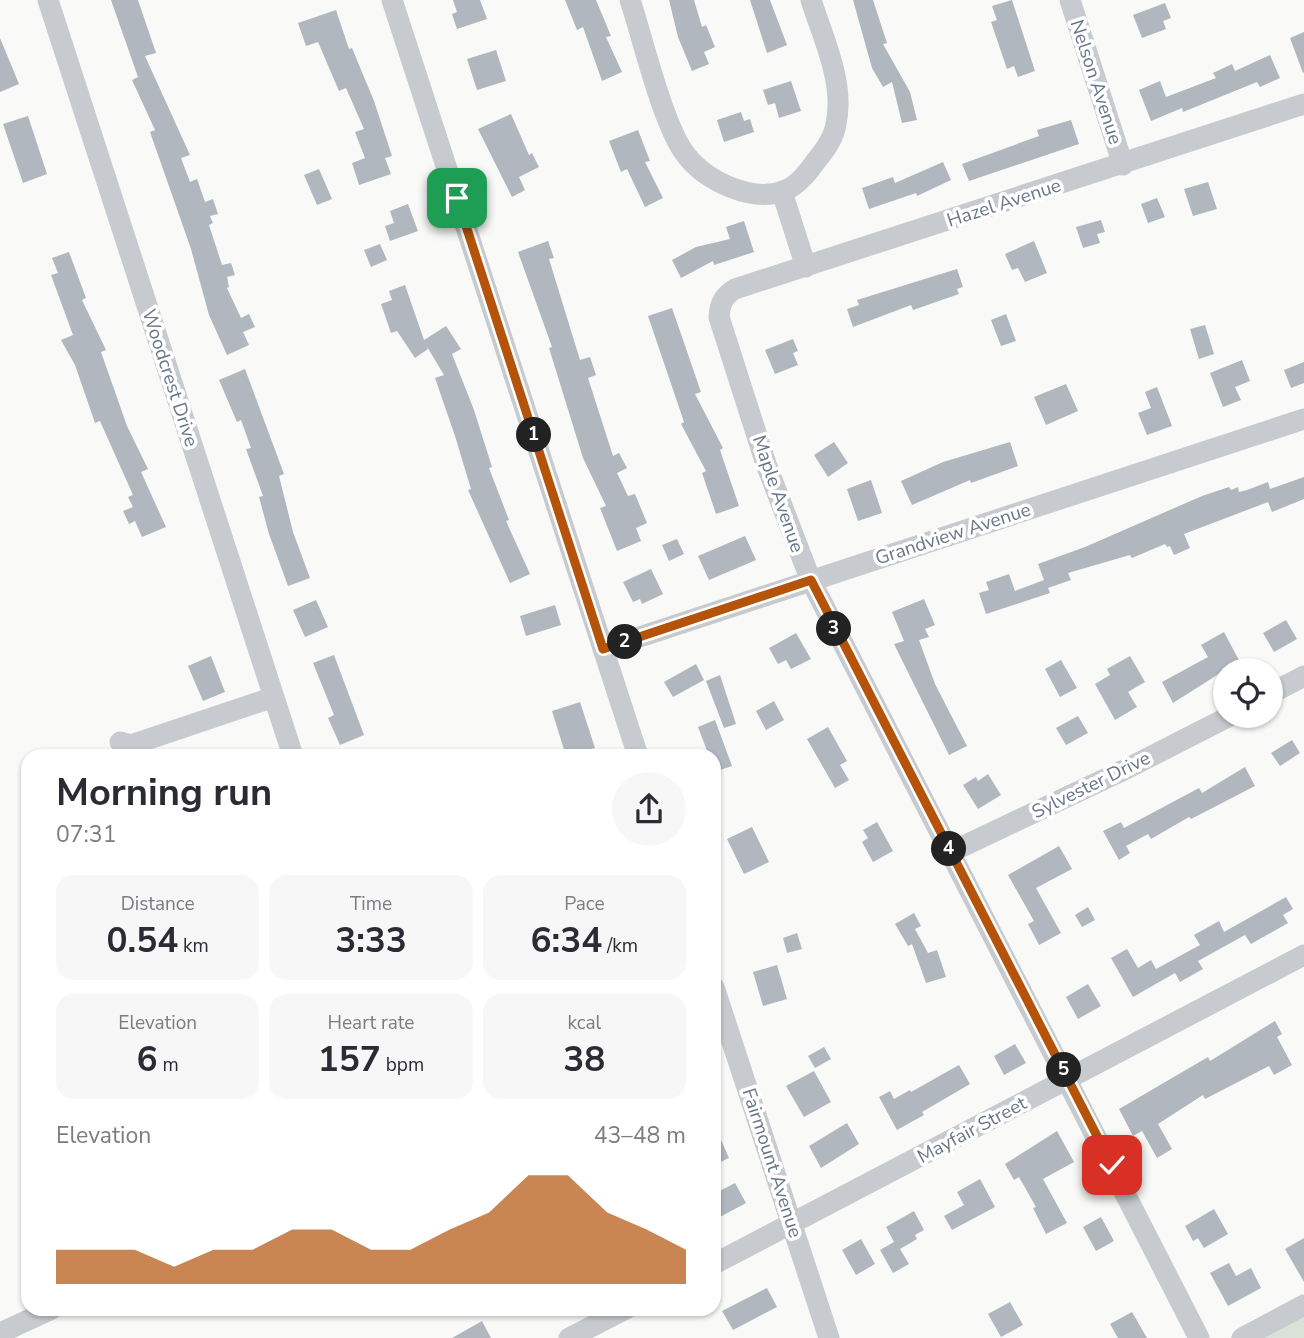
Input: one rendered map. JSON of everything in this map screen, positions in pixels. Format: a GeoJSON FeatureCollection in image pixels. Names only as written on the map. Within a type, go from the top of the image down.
{"type":"FeatureCollection","features":[{"type":"Feature","properties":{"kind":"street","name":"Woodcrest Drive"},"geometry":{"type":"LineString","coordinates":[[48,0],[291,749]]}},
{"type":"Feature","properties":{"kind":"street"},"geometry":{"type":"LineString","coordinates":[[392,0],[636,749]]}},
{"type":"Feature","properties":{"kind":"street"},"geometry":{"type":"LineString","coordinates":[[630,0],[668,118],[685,153],[707,175],[724,185],[769,194],[782,192],[805,176],[823,153],[837,123],[834,71],[811,0]]}},
{"type":"Feature","properties":{"kind":"street","name":"Nelson Avenue"},"geometry":{"type":"LineString","coordinates":[[1069,0],[1123,165]]}},
{"type":"Feature","properties":{"kind":"street","name":"Hazel Avenue"},"geometry":{"type":"LineString","coordinates":[[719,315],[720,306],[729,293],[1304,104]]}},
{"type":"Feature","properties":{"kind":"street"},"geometry":{"type":"LineString","coordinates":[[782,192],[807,267]]}},
{"type":"Feature","properties":{"kind":"street","name":"Maple Avenue"},"geometry":{"type":"LineString","coordinates":[[719,315],[771,476],[811,580],[1069,1079],[1199,1338]]}},
{"type":"Feature","properties":{"kind":"street","name":"Grandview Avenue"},"geometry":{"type":"LineString","coordinates":[[603,649],[1304,419]]}},
{"type":"Feature","properties":{"kind":"street"},"geometry":{"type":"LineString","coordinates":[[1283,687],[1304,676]]}},
{"type":"Feature","properties":{"kind":"street"},"geometry":{"type":"LineString","coordinates":[[120,741],[131,745],[274,697]]}},
{"type":"Feature","properties":{"kind":"street","name":"Sylvester Drive"},"geometry":{"type":"LineString","coordinates":[[951,852],[1213,725]]}},
{"type":"Feature","properties":{"kind":"street","name":"Mayfair Street"},"geometry":{"type":"LineString","coordinates":[[721,1260],[1304,955]]}},
{"type":"Feature","properties":{"kind":"street","name":"Fairmount Avenue"},"geometry":{"type":"LineString","coordinates":[[721,1008],[829,1338]]}},
{"type":"Feature","properties":{"kind":"street"},"geometry":{"type":"LineString","coordinates":[[1242,1338],[1304,1306]]}},
{"type":"Feature","properties":{"kind":"street"},"geometry":{"type":"LineString","coordinates":[[0,1334],[37,1316]]}},
{"type":"Feature","properties":{"kind":"street"},"geometry":{"type":"LineString","coordinates":[[569,1338],[612,1316]]}},
{"type":"Feature","properties":{"kind":"shaded area"},"geometry":{"type":"Polygon","coordinates":[[[1304,1299],[1304,1338],[1230,1338],[1304,1299]]]}},
{"type":"Feature","properties":{"kind":"building"},"geometry":{"type":"Polygon","coordinates":[[[111,0],[138,0],[156,53],[145,56],[190,155],[181,158],[190,182],[197,179],[205,202],[213,199],[218,214],[210,216],[213,223],[209,225],[222,265],[231,263],[235,275],[227,277],[227,288],[241,318],[249,314],[255,327],[243,332],[249,345],[227,355],[209,315],[191,249],[150,132],[155,130],[132,80],[138,77],[111,0]]]}},
{"type":"Feature","properties":{"kind":"building"},"geometry":{"type":"Polygon","coordinates":[[[453,0],[480,0],[487,19],[457,29],[452,14],[457,12],[453,0]]]}},
{"type":"Feature","properties":{"kind":"building"},"geometry":{"type":"Polygon","coordinates":[[[565,0],[596,0],[611,36],[606,37],[622,72],[602,81],[583,27],[577,30],[565,0]]]}},
{"type":"Feature","properties":{"kind":"building"},"geometry":{"type":"Polygon","coordinates":[[[669,0],[694,0],[702,27],[706,25],[715,47],[704,52],[709,64],[692,71],[678,37],[669,0]]]}},
{"type":"Feature","properties":{"kind":"building"},"geometry":{"type":"Polygon","coordinates":[[[750,0],[770,0],[787,45],[767,53],[750,0]]]}},
{"type":"Feature","properties":{"kind":"building"},"geometry":{"type":"Polygon","coordinates":[[[853,0],[873,0],[887,43],[883,44],[910,92],[917,120],[902,123],[892,82],[883,87],[872,68],[853,0]]]}},
{"type":"Feature","properties":{"kind":"building"},"geometry":{"type":"Polygon","coordinates":[[[1012,0],[1035,71],[1018,77],[1014,66],[1007,69],[991,22],[997,20],[992,6],[1012,0]]]}},
{"type":"Feature","properties":{"kind":"building"},"geometry":{"type":"Polygon","coordinates":[[[1165,3],[1171,18],[1163,21],[1166,29],[1142,38],[1133,15],[1165,3]]]}},
{"type":"Feature","properties":{"kind":"building"},"geometry":{"type":"Polygon","coordinates":[[[336,10],[349,49],[352,48],[374,101],[392,156],[385,158],[391,174],[359,185],[352,163],[365,158],[355,132],[364,129],[346,88],[339,91],[318,42],[306,46],[298,23],[336,10]]]}},
{"type":"Feature","properties":{"kind":"building"},"geometry":{"type":"Polygon","coordinates":[[[1304,32],[1304,72],[1303,73],[1290,38],[1304,32]]]}},
{"type":"Feature","properties":{"kind":"building"},"geometry":{"type":"Polygon","coordinates":[[[0,38],[19,84],[0,92],[0,38]]]}},
{"type":"Feature","properties":{"kind":"building"},"geometry":{"type":"Polygon","coordinates":[[[496,50],[506,81],[477,90],[467,59],[496,50]]]}},
{"type":"Feature","properties":{"kind":"building"},"geometry":{"type":"Polygon","coordinates":[[[1270,55],[1280,78],[1260,87],[1257,82],[1183,112],[1182,108],[1151,121],[1139,90],[1160,81],[1166,97],[1216,78],[1213,73],[1232,64],[1235,71],[1270,55]]]}},
{"type":"Feature","properties":{"kind":"building"},"geometry":{"type":"Polygon","coordinates":[[[791,81],[801,111],[779,118],[775,103],[768,105],[763,90],[791,81]]]}},
{"type":"Feature","properties":{"kind":"building"},"geometry":{"type":"Polygon","coordinates":[[[741,112],[744,121],[750,119],[754,132],[724,142],[717,120],[741,112]]]}},
{"type":"Feature","properties":{"kind":"building"},"geometry":{"type":"Polygon","coordinates":[[[511,114],[529,155],[532,153],[539,167],[519,177],[525,190],[512,197],[478,129],[511,114]]]}},
{"type":"Feature","properties":{"kind":"building"},"geometry":{"type":"Polygon","coordinates":[[[28,116],[47,174],[23,183],[3,124],[28,116]]]}},
{"type":"Feature","properties":{"kind":"building"},"geometry":{"type":"Polygon","coordinates":[[[1071,120],[1079,144],[969,181],[962,164],[1039,136],[1037,130],[1071,120]]]}},
{"type":"Feature","properties":{"kind":"building"},"geometry":{"type":"Polygon","coordinates":[[[638,130],[650,161],[645,162],[663,198],[645,207],[627,169],[621,172],[609,141],[638,130]]]}},
{"type":"Feature","properties":{"kind":"building"},"geometry":{"type":"Polygon","coordinates":[[[943,162],[951,180],[917,196],[916,193],[869,209],[862,188],[893,177],[895,183],[943,162]]]}},
{"type":"Feature","properties":{"kind":"building"},"geometry":{"type":"Polygon","coordinates":[[[319,169],[332,199],[317,205],[304,175],[319,169]]]}},
{"type":"Feature","properties":{"kind":"building"},"geometry":{"type":"Polygon","coordinates":[[[1208,182],[1217,209],[1193,216],[1184,189],[1208,182]]]}},
{"type":"Feature","properties":{"kind":"building"},"geometry":{"type":"Polygon","coordinates":[[[1157,198],[1165,217],[1148,223],[1141,204],[1157,198]]]}},
{"type":"Feature","properties":{"kind":"building"},"geometry":{"type":"Polygon","coordinates":[[[408,204],[418,231],[390,241],[385,226],[394,223],[390,211],[408,204]]]}},
{"type":"Feature","properties":{"kind":"building"},"geometry":{"type":"Polygon","coordinates":[[[1101,220],[1105,232],[1097,234],[1100,243],[1083,248],[1076,227],[1101,220]]]}},
{"type":"Feature","properties":{"kind":"building"},"geometry":{"type":"Polygon","coordinates":[[[744,221],[754,252],[714,265],[713,261],[681,278],[672,260],[696,247],[730,239],[726,227],[744,221]]]}},
{"type":"Feature","properties":{"kind":"building"},"geometry":{"type":"Polygon","coordinates":[[[548,241],[554,258],[549,259],[580,360],[590,357],[596,375],[588,378],[613,456],[619,453],[627,468],[617,473],[628,496],[635,494],[647,523],[636,528],[641,541],[617,551],[600,508],[606,506],[583,458],[549,348],[552,347],[518,252],[548,241]]]}},
{"type":"Feature","properties":{"kind":"building"},"geometry":{"type":"Polygon","coordinates":[[[1034,241],[1047,273],[1025,282],[1018,268],[1012,270],[1005,254],[1034,241]]]}},
{"type":"Feature","properties":{"kind":"building"},"geometry":{"type":"Polygon","coordinates":[[[380,244],[387,260],[371,267],[364,250],[380,244]]]}},
{"type":"Feature","properties":{"kind":"building"},"geometry":{"type":"Polygon","coordinates":[[[69,252],[86,298],[82,300],[106,350],[101,352],[127,426],[148,469],[141,472],[166,527],[142,537],[135,521],[129,524],[123,511],[133,507],[128,497],[133,495],[100,421],[95,423],[75,365],[61,340],[73,335],[51,275],[58,273],[52,258],[69,252]]]}},
{"type":"Feature","properties":{"kind":"building"},"geometry":{"type":"Polygon","coordinates":[[[957,269],[963,287],[957,289],[959,294],[913,310],[911,305],[853,327],[847,309],[859,305],[857,300],[957,269]]]}},
{"type":"Feature","properties":{"kind":"building"},"geometry":{"type":"Polygon","coordinates":[[[405,285],[424,340],[446,326],[461,349],[452,354],[474,410],[492,467],[489,468],[509,520],[506,521],[530,574],[510,583],[468,490],[471,489],[435,378],[444,375],[426,345],[428,349],[415,358],[397,331],[391,333],[381,304],[392,300],[389,291],[405,285]]]}},
{"type":"Feature","properties":{"kind":"building"},"geometry":{"type":"Polygon","coordinates":[[[672,308],[701,392],[695,394],[723,448],[720,450],[739,506],[716,514],[702,473],[706,471],[681,424],[684,422],[648,316],[672,308]]]}},
{"type":"Feature","properties":{"kind":"building"},"geometry":{"type":"Polygon","coordinates":[[[1006,314],[1016,341],[1001,346],[991,320],[1006,314]]]}},
{"type":"Feature","properties":{"kind":"building"},"geometry":{"type":"Polygon","coordinates":[[[1205,325],[1214,354],[1199,359],[1190,329],[1205,325]]]}},
{"type":"Feature","properties":{"kind":"building"},"geometry":{"type":"Polygon","coordinates":[[[793,339],[798,351],[793,353],[798,365],[775,374],[765,350],[793,339]]]}},
{"type":"Feature","properties":{"kind":"building"},"geometry":{"type":"Polygon","coordinates":[[[1242,360],[1250,381],[1235,387],[1241,400],[1223,407],[1210,373],[1242,360]]]}},
{"type":"Feature","properties":{"kind":"building"},"geometry":{"type":"Polygon","coordinates":[[[1304,362],[1304,383],[1291,388],[1284,370],[1304,362]]]}},
{"type":"Feature","properties":{"kind":"building"},"geometry":{"type":"Polygon","coordinates":[[[245,369],[284,474],[279,476],[293,532],[310,578],[288,586],[269,534],[259,497],[263,496],[246,449],[251,448],[241,420],[237,422],[219,380],[245,369]]]}},
{"type":"Feature","properties":{"kind":"building"},"geometry":{"type":"Polygon","coordinates":[[[1066,384],[1078,411],[1046,425],[1034,397],[1066,384]]]}},
{"type":"Feature","properties":{"kind":"building"},"geometry":{"type":"Polygon","coordinates":[[[1157,387],[1172,426],[1147,435],[1138,413],[1151,408],[1145,392],[1157,387]]]}},
{"type":"Feature","properties":{"kind":"building"},"geometry":{"type":"Polygon","coordinates":[[[834,442],[848,463],[828,477],[814,455],[834,442]]]}},
{"type":"Feature","properties":{"kind":"building"},"geometry":{"type":"Polygon","coordinates":[[[1010,442],[1018,466],[971,483],[970,480],[912,505],[901,481],[943,462],[1010,442]]]}},
{"type":"Feature","properties":{"kind":"building"},"geometry":{"type":"Polygon","coordinates":[[[1304,477],[1304,499],[1272,512],[1268,502],[1184,534],[1190,548],[1174,555],[1170,546],[1165,544],[1132,558],[1130,555],[1068,573],[1071,580],[1048,588],[1050,593],[986,614],[979,593],[989,590],[986,582],[1009,574],[1015,591],[1044,580],[1038,564],[1085,547],[1202,496],[1229,487],[1231,490],[1238,487],[1239,492],[1268,482],[1270,489],[1304,477]]]}},
{"type":"Feature","properties":{"kind":"building"},"geometry":{"type":"Polygon","coordinates":[[[871,480],[882,513],[858,521],[847,489],[871,480]]]}},
{"type":"Feature","properties":{"kind":"building"},"geometry":{"type":"Polygon","coordinates":[[[745,536],[756,560],[709,580],[698,556],[745,536]]]}},
{"type":"Feature","properties":{"kind":"building"},"geometry":{"type":"Polygon","coordinates":[[[677,539],[684,554],[669,561],[662,545],[677,539]]]}},
{"type":"Feature","properties":{"kind":"building"},"geometry":{"type":"Polygon","coordinates":[[[651,569],[663,594],[642,604],[640,599],[633,602],[623,582],[651,569]]]}},
{"type":"Feature","properties":{"kind":"building"},"geometry":{"type":"Polygon","coordinates":[[[924,599],[935,625],[925,629],[929,637],[919,640],[935,684],[967,746],[949,755],[894,644],[904,641],[892,612],[924,599]]]}},
{"type":"Feature","properties":{"kind":"building"},"geometry":{"type":"Polygon","coordinates":[[[316,600],[328,627],[305,637],[293,610],[316,600]]]}},
{"type":"Feature","properties":{"kind":"building"},"geometry":{"type":"Polygon","coordinates":[[[555,605],[561,625],[526,636],[520,616],[555,605]]]}},
{"type":"Feature","properties":{"kind":"building"},"geometry":{"type":"Polygon","coordinates":[[[1286,620],[1297,639],[1274,652],[1263,633],[1286,620]]]}},
{"type":"Feature","properties":{"kind":"building"},"geometry":{"type":"Polygon","coordinates":[[[1224,632],[1238,658],[1213,658],[1213,678],[1173,703],[1162,682],[1208,657],[1201,645],[1224,632]]]}},
{"type":"Feature","properties":{"kind":"building"},"geometry":{"type":"Polygon","coordinates":[[[796,633],[811,659],[791,669],[786,660],[778,664],[769,648],[796,633]]]}},
{"type":"Feature","properties":{"kind":"building"},"geometry":{"type":"Polygon","coordinates":[[[334,655],[364,735],[340,745],[328,718],[334,715],[313,663],[334,655]]]}},
{"type":"Feature","properties":{"kind":"building"},"geometry":{"type":"Polygon","coordinates":[[[211,656],[225,692],[203,701],[188,666],[211,656]]]}},
{"type":"Feature","properties":{"kind":"building"},"geometry":{"type":"Polygon","coordinates":[[[1130,656],[1145,682],[1128,692],[1137,707],[1115,720],[1095,684],[1110,675],[1107,669],[1130,656]]]}},
{"type":"Feature","properties":{"kind":"building"},"geometry":{"type":"Polygon","coordinates":[[[1061,660],[1077,688],[1060,697],[1045,669],[1061,660]]]}},
{"type":"Feature","properties":{"kind":"building"},"geometry":{"type":"Polygon","coordinates":[[[696,664],[704,680],[673,697],[664,682],[696,664]]]}},
{"type":"Feature","properties":{"kind":"building"},"geometry":{"type":"Polygon","coordinates":[[[720,675],[736,724],[724,728],[706,681],[720,675]]]}},
{"type":"Feature","properties":{"kind":"building"},"geometry":{"type":"Polygon","coordinates":[[[774,701],[784,720],[766,730],[756,711],[774,701]]]}},
{"type":"Feature","properties":{"kind":"building"},"geometry":{"type":"Polygon","coordinates":[[[580,702],[595,748],[564,749],[552,711],[580,702]]]}},
{"type":"Feature","properties":{"kind":"building"},"geometry":{"type":"Polygon","coordinates":[[[1078,716],[1088,733],[1066,745],[1056,728],[1078,716]]]}},
{"type":"Feature","properties":{"kind":"building"},"geometry":{"type":"Polygon","coordinates":[[[715,720],[732,766],[721,770],[721,749],[706,749],[698,727],[715,720]]]}},
{"type":"Feature","properties":{"kind":"building"},"geometry":{"type":"Polygon","coordinates":[[[828,727],[847,761],[840,765],[849,780],[835,788],[807,739],[828,727]]]}},
{"type":"Feature","properties":{"kind":"building"},"geometry":{"type":"Polygon","coordinates":[[[1292,740],[1300,753],[1280,766],[1271,753],[1292,740]]]}},
{"type":"Feature","properties":{"kind":"building"},"geometry":{"type":"Polygon","coordinates":[[[1245,767],[1255,786],[1191,819],[1189,817],[1151,839],[1148,834],[1126,846],[1130,853],[1119,860],[1103,831],[1121,822],[1124,828],[1199,788],[1202,793],[1245,767]]]}},
{"type":"Feature","properties":{"kind":"building"},"geometry":{"type":"Polygon","coordinates":[[[988,774],[1001,795],[978,809],[963,785],[976,777],[978,781],[988,774]]]}},
{"type":"Feature","properties":{"kind":"building"},"geometry":{"type":"Polygon","coordinates":[[[877,822],[893,851],[873,862],[862,842],[868,838],[863,830],[877,822]]]}},
{"type":"Feature","properties":{"kind":"building"},"geometry":{"type":"Polygon","coordinates":[[[752,827],[769,862],[744,874],[727,839],[752,827]]]}},
{"type":"Feature","properties":{"kind":"building"},"geometry":{"type":"Polygon","coordinates":[[[1059,846],[1072,869],[1036,888],[1061,933],[1039,945],[1028,924],[1034,921],[1008,875],[1059,846]]]}},
{"type":"Feature","properties":{"kind":"building"},"geometry":{"type":"Polygon","coordinates":[[[1286,897],[1293,909],[1283,915],[1288,923],[1251,944],[1245,935],[1198,961],[1203,969],[1180,982],[1175,973],[1133,997],[1111,958],[1127,949],[1138,968],[1151,960],[1156,969],[1200,945],[1194,935],[1219,921],[1224,932],[1286,897]]]}},
{"type":"Feature","properties":{"kind":"building"},"geometry":{"type":"Polygon","coordinates":[[[1088,907],[1095,920],[1082,927],[1075,915],[1088,907]]]}},
{"type":"Feature","properties":{"kind":"building"},"geometry":{"type":"Polygon","coordinates":[[[914,913],[921,926],[915,929],[928,953],[937,950],[946,977],[926,983],[912,944],[908,946],[895,924],[914,913]]]}},
{"type":"Feature","properties":{"kind":"building"},"geometry":{"type":"Polygon","coordinates":[[[797,933],[802,949],[787,953],[783,938],[797,933]]]}},
{"type":"Feature","properties":{"kind":"building"},"geometry":{"type":"Polygon","coordinates":[[[777,965],[787,999],[763,1006],[753,972],[777,965]]]}},
{"type":"Feature","properties":{"kind":"building"},"geometry":{"type":"Polygon","coordinates":[[[1088,984],[1101,1006],[1078,1019],[1066,997],[1088,984]]]}},
{"type":"Feature","properties":{"kind":"building"},"geometry":{"type":"Polygon","coordinates":[[[1275,1021],[1282,1034],[1277,1037],[1292,1065],[1274,1075],[1269,1066],[1205,1099],[1203,1095],[1158,1124],[1172,1149],[1157,1158],[1142,1131],[1133,1136],[1119,1109],[1208,1057],[1210,1061],[1275,1021]]]}},
{"type":"Feature","properties":{"kind":"building"},"geometry":{"type":"Polygon","coordinates":[[[1015,1044],[1026,1063],[1004,1075],[994,1056],[1015,1044]]]}},
{"type":"Feature","properties":{"kind":"building"},"geometry":{"type":"Polygon","coordinates":[[[824,1047],[831,1059],[815,1068],[808,1056],[824,1047]]]}},
{"type":"Feature","properties":{"kind":"building"},"geometry":{"type":"Polygon","coordinates":[[[959,1065],[970,1084],[897,1130],[879,1097],[890,1091],[894,1099],[959,1065]]]}},
{"type":"Feature","properties":{"kind":"building"},"geometry":{"type":"Polygon","coordinates":[[[814,1071],[831,1102],[804,1117],[786,1086],[814,1071]]]}},
{"type":"Feature","properties":{"kind":"building"},"geometry":{"type":"Polygon","coordinates":[[[847,1123],[859,1144],[821,1168],[809,1146],[847,1123]]]}},
{"type":"Feature","properties":{"kind":"building"},"geometry":{"type":"Polygon","coordinates":[[[1057,1131],[1074,1162],[1043,1179],[1067,1223],[1046,1234],[1033,1208],[1036,1207],[1019,1177],[1014,1180],[1005,1164],[1057,1131]]]}},
{"type":"Feature","properties":{"kind":"building"},"geometry":{"type":"Polygon","coordinates":[[[721,1140],[729,1158],[721,1162],[721,1140]]]}},
{"type":"Feature","properties":{"kind":"building"},"geometry":{"type":"Polygon","coordinates":[[[980,1179],[995,1207],[952,1230],[944,1216],[964,1205],[957,1192],[980,1179]]]}},
{"type":"Feature","properties":{"kind":"building"},"geometry":{"type":"Polygon","coordinates":[[[735,1183],[746,1203],[721,1216],[721,1190],[735,1183]]]}},
{"type":"Feature","properties":{"kind":"building"},"geometry":{"type":"Polygon","coordinates":[[[1214,1209],[1228,1234],[1204,1248],[1198,1238],[1193,1241],[1185,1226],[1214,1209]]]}},
{"type":"Feature","properties":{"kind":"building"},"geometry":{"type":"Polygon","coordinates":[[[914,1211],[924,1230],[915,1235],[917,1239],[900,1249],[909,1264],[893,1273],[880,1250],[894,1242],[886,1227],[914,1211]]]}},
{"type":"Feature","properties":{"kind":"building"},"geometry":{"type":"Polygon","coordinates":[[[1101,1217],[1114,1241],[1096,1251],[1083,1227],[1101,1217]]]}},
{"type":"Feature","properties":{"kind":"building"},"geometry":{"type":"Polygon","coordinates":[[[1304,1238],[1304,1282],[1285,1249],[1304,1238]]]}},
{"type":"Feature","properties":{"kind":"building"},"geometry":{"type":"Polygon","coordinates":[[[861,1239],[875,1264],[856,1275],[842,1250],[861,1239]]]}},
{"type":"Feature","properties":{"kind":"building"},"geometry":{"type":"Polygon","coordinates":[[[1229,1263],[1236,1276],[1251,1268],[1261,1288],[1228,1306],[1210,1273],[1229,1263]]]}},
{"type":"Feature","properties":{"kind":"building"},"geometry":{"type":"Polygon","coordinates":[[[767,1288],[777,1307],[733,1330],[722,1311],[767,1288]]]}},
{"type":"Feature","properties":{"kind":"building"},"geometry":{"type":"Polygon","coordinates":[[[1010,1302],[1023,1325],[1001,1337],[988,1314],[1010,1302]]]}},
{"type":"Feature","properties":{"kind":"building"},"geometry":{"type":"Polygon","coordinates":[[[1132,1312],[1147,1338],[1118,1338],[1110,1324],[1132,1312]]]}},
{"type":"Feature","properties":{"kind":"building"},"geometry":{"type":"Polygon","coordinates":[[[482,1321],[491,1338],[452,1338],[482,1321]]]}},
{"type":"Feature","properties":{"kind":"route"},"geometry":{"type":"LineString","coordinates":[[457,198],[603,649],[811,580],[868,697],[1112,1165]]}}]}
